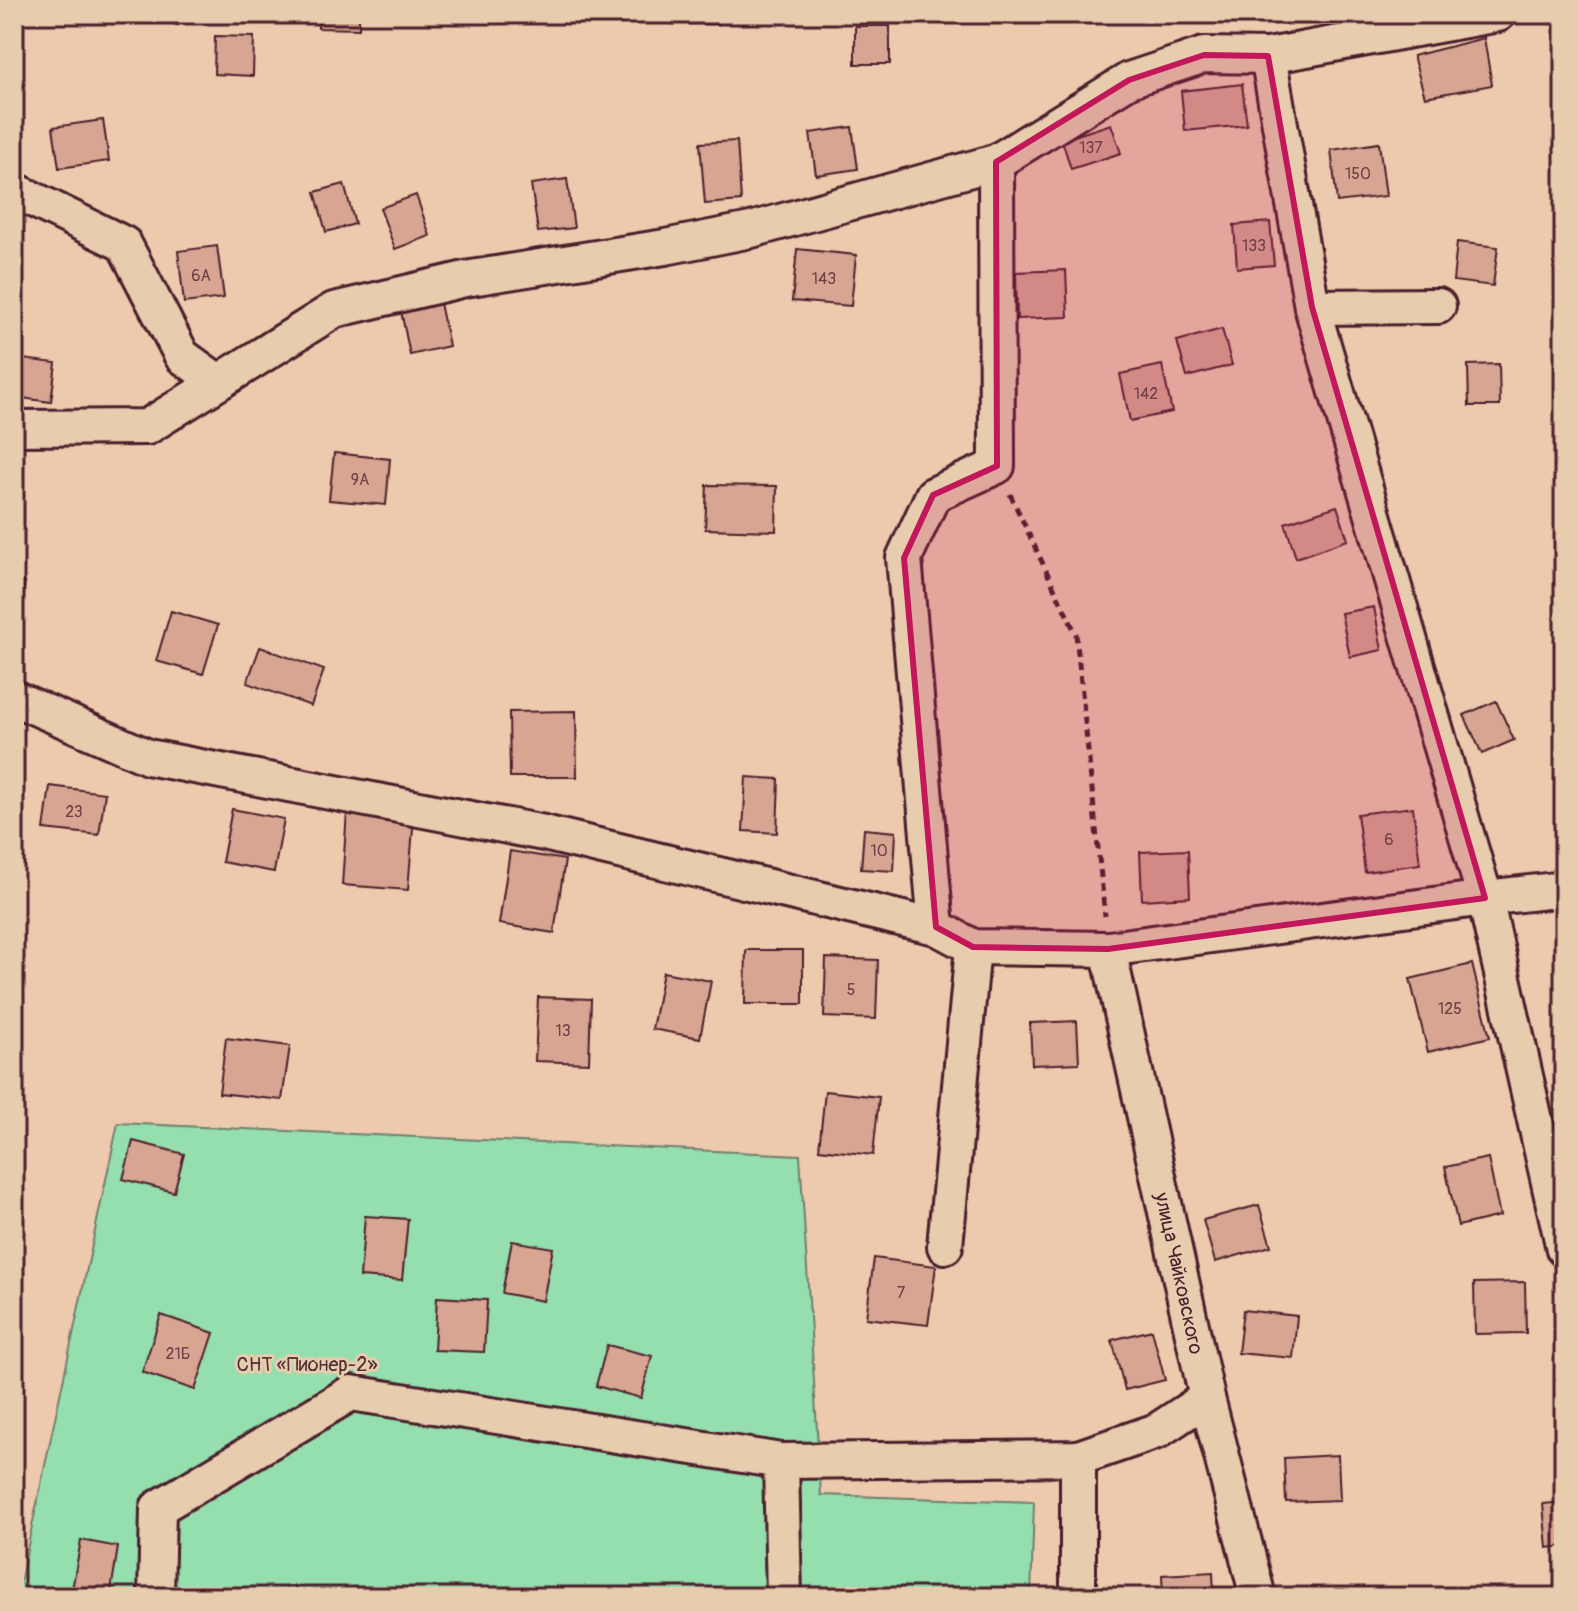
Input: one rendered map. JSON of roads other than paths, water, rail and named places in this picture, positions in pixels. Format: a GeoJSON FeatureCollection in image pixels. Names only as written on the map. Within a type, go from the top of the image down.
{"type":"FeatureCollection","features":[{"type":"Feature","properties":{"kind":"street"},"geometry":{"type":"LineString","coordinates":[[14,428],[147,427],[334,310],[465,279],[751,230],[996,162],[1129,80],[1204,55],[1268,56],[1498,14]]}},
{"type":"Feature","properties":{"kind":"street"},"geometry":{"type":"LineString","coordinates":[[1268,56],[1312,307],[1485,898],[1564,1249]]}},
{"type":"Feature","properties":{"kind":"street"},"geometry":{"type":"LineString","coordinates":[[936,927],[904,558],[933,495],[997,466],[996,162]]}},
{"type":"Feature","properties":{"kind":"street"},"geometry":{"type":"LineString","coordinates":[[14,190],[124,244],[182,356],[218,382]]}},
{"type":"Feature","properties":{"kind":"street"},"geometry":{"type":"LineString","coordinates":[[1312,307],[1438,306]]}},
{"type":"Feature","properties":{"kind":"street"},"geometry":{"type":"LineString","coordinates":[[14,698],[148,757],[544,833],[936,927],[973,947],[1108,949],[1564,889]]}},
{"type":"Feature","properties":{"kind":"street"},"geometry":{"type":"LineString","coordinates":[[945,1246],[973,947]]}},
{"type":"Feature","properties":{"kind":"street","name":"улица Чайковского"},"geometry":{"type":"LineString","coordinates":[[1108,949],[1207,1398],[1258,1597]]}},
{"type":"Feature","properties":{"kind":"street"},"geometry":{"type":"LineString","coordinates":[[156,1597],[158,1508],[351,1393],[781,1461],[1078,1458],[1157,1431],[1207,1398]]}},
{"type":"Feature","properties":{"kind":"street"},"geometry":{"type":"LineString","coordinates":[[1078,1458],[1078,1597]]}},
{"type":"Feature","properties":{"kind":"street"},"geometry":{"type":"LineString","coordinates":[[781,1461],[784,1597]]}},
{"type":"Feature","properties":{"kind":"park label","name":"СНТ «Пионер-2»"},"geometry":{"type":"Point","coordinates":[307,1364]}}]}
